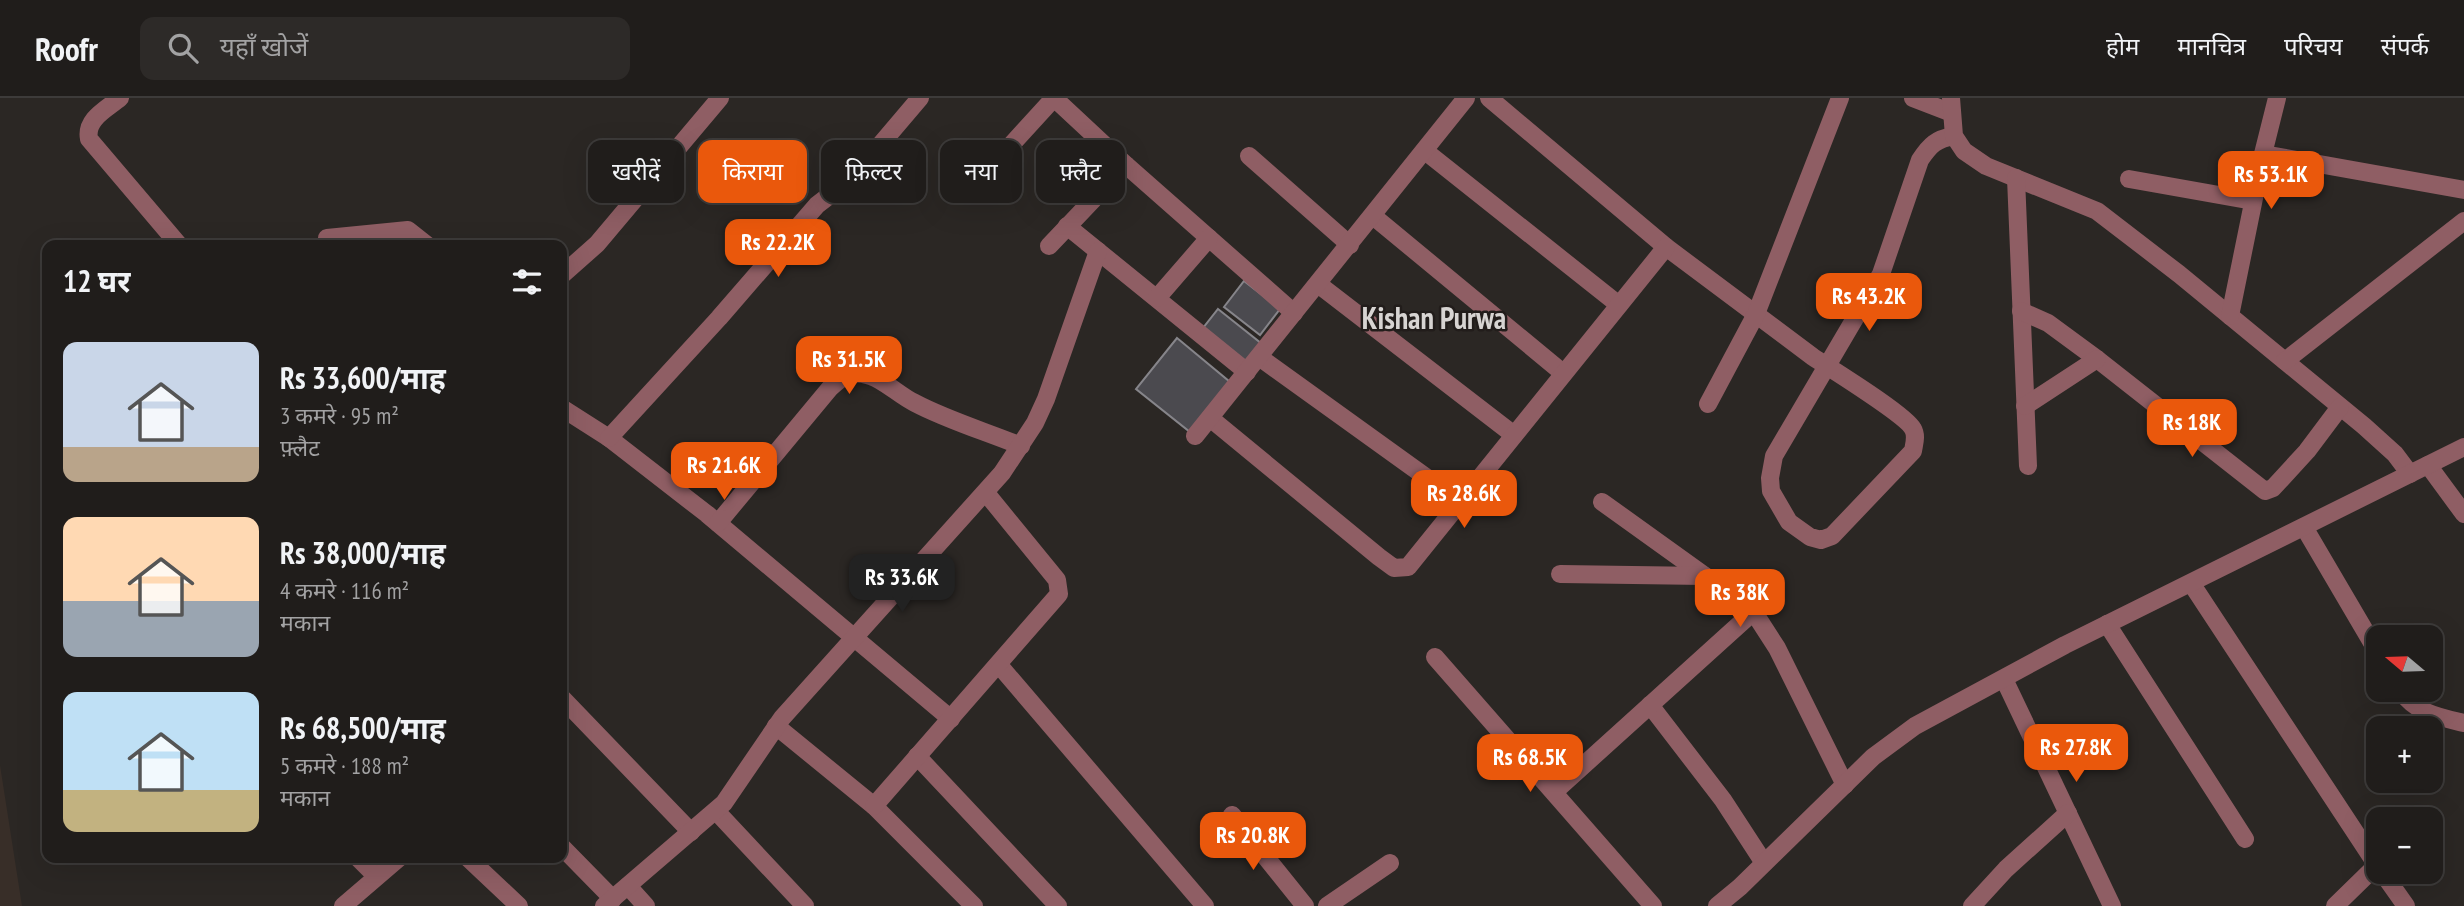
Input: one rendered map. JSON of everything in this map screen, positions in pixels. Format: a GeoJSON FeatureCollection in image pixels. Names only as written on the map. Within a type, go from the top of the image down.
{"type":"FeatureCollection","features":[{"type":"Feature","properties":{"kind":"street"},"geometry":{"type":"LineString","coordinates":[[120,98],[92,121],[88,127],[89,138],[175,240]]}},
{"type":"Feature","properties":{"kind":"street"},"geometry":{"type":"LineString","coordinates":[[567,271],[621,218],[720,98]]}},
{"type":"Feature","properties":{"kind":"street"},"geometry":{"type":"LineString","coordinates":[[609,438],[719,318],[817,205],[852,178],[920,98]]}},
{"type":"Feature","properties":{"kind":"street"},"geometry":{"type":"LineString","coordinates":[[1016,140],[1054,98],[1294,313]]}},
{"type":"Feature","properties":{"kind":"street"},"geometry":{"type":"LineString","coordinates":[[1195,436],[1466,98]]}},
{"type":"Feature","properties":{"kind":"street"},"geometry":{"type":"LineString","coordinates":[[1489,98],[1666,247],[1827,366],[1913,427],[1916,438],[1913,451],[1832,536],[1821,540],[1810,537],[1789,522],[1771,491],[1770,478],[1774,456],[1827,366],[1881,274],[1920,160],[1931,144],[1940,138],[1955,136]]}},
{"type":"Feature","properties":{"kind":"street"},"geometry":{"type":"LineString","coordinates":[[1708,404],[1756,314],[1840,98]]}},
{"type":"Feature","properties":{"kind":"street"},"geometry":{"type":"LineString","coordinates":[[1913,98],[1952,105],[1955,136],[1964,151],[1986,166],[2097,211],[2340,407],[2395,454],[2410,474]]}},
{"type":"Feature","properties":{"kind":"street"},"geometry":{"type":"LineString","coordinates":[[2230,316],[2277,98]]}},
{"type":"Feature","properties":{"kind":"street"},"geometry":{"type":"LineString","coordinates":[[1424,151],[1619,304]]}},
{"type":"Feature","properties":{"kind":"street"},"geometry":{"type":"LineString","coordinates":[[2263,154],[2464,190]]}},
{"type":"Feature","properties":{"kind":"street"},"geometry":{"type":"LineString","coordinates":[[1249,156],[1350,245]]}},
{"type":"Feature","properties":{"kind":"street"},"geometry":{"type":"LineString","coordinates":[[1049,246],[1126,165]]}},
{"type":"Feature","properties":{"kind":"street"},"geometry":{"type":"LineString","coordinates":[[2016,178],[2028,466]]}},
{"type":"Feature","properties":{"kind":"street"},"geometry":{"type":"LineString","coordinates":[[2129,179],[2253,201]]}},
{"type":"Feature","properties":{"kind":"street"},"geometry":{"type":"LineString","coordinates":[[1373,216],[1563,373]]}},
{"type":"Feature","properties":{"kind":"street"},"geometry":{"type":"LineString","coordinates":[[2285,361],[2464,221]]}},
{"type":"Feature","properties":{"kind":"street"},"geometry":{"type":"LineString","coordinates":[[1068,226],[1157,298],[1462,503]]}},
{"type":"Feature","properties":{"kind":"street"},"geometry":{"type":"LineString","coordinates":[[327,238],[408,230],[423,240]]}},
{"type":"Feature","properties":{"kind":"street"},"geometry":{"type":"LineString","coordinates":[[1157,298],[1209,238]]}},
{"type":"Feature","properties":{"kind":"street"},"geometry":{"type":"LineString","coordinates":[[1210,418],[1379,557],[1394,568],[1408,567],[1666,247]]}},
{"type":"Feature","properties":{"kind":"street"},"geometry":{"type":"LineString","coordinates":[[567,853],[608,902],[716,811],[776,726],[986,493],[1021,446],[1046,399],[1098,251]]}},
{"type":"Feature","properties":{"kind":"street"},"geometry":{"type":"LineString","coordinates":[[1318,284],[1514,435]]}},
{"type":"Feature","properties":{"kind":"street"},"geometry":{"type":"LineString","coordinates":[[2021,311],[2048,323],[2097,359],[2265,491],[2273,488],[2340,407]]}},
{"type":"Feature","properties":{"kind":"street"},"geometry":{"type":"LineString","coordinates":[[2025,406],[2097,359]]}},
{"type":"Feature","properties":{"kind":"street"},"geometry":{"type":"LineString","coordinates":[[718,523],[830,388],[842,377],[852,373],[877,379],[912,402],[1021,446]]}},
{"type":"Feature","properties":{"kind":"street"},"geometry":{"type":"LineString","coordinates":[[567,411],[609,438],[718,523],[951,719]]}},
{"type":"Feature","properties":{"kind":"street"},"geometry":{"type":"LineString","coordinates":[[1717,906],[1874,757],[1903,734],[2107,625],[2464,447]]}},
{"type":"Feature","properties":{"kind":"street"},"geometry":{"type":"LineString","coordinates":[[2428,465],[2464,514]]}},
{"type":"Feature","properties":{"kind":"street"},"geometry":{"type":"LineString","coordinates":[[874,806],[1055,601],[1060,587],[1057,580],[986,493]]}},
{"type":"Feature","properties":{"kind":"street"},"geometry":{"type":"LineString","coordinates":[[1602,502],[1752,613],[1777,648],[1845,785]]}},
{"type":"Feature","properties":{"kind":"street"},"geometry":{"type":"LineString","coordinates":[[2304,527],[2366,633]]}},
{"type":"Feature","properties":{"kind":"street"},"geometry":{"type":"LineString","coordinates":[[1560,574],[1705,576]]}},
{"type":"Feature","properties":{"kind":"street"},"geometry":{"type":"LineString","coordinates":[[2190,583],[2366,848]]}},
{"type":"Feature","properties":{"kind":"street"},"geometry":{"type":"LineString","coordinates":[[1554,792],[1752,613]]}},
{"type":"Feature","properties":{"kind":"street"},"geometry":{"type":"LineString","coordinates":[[2107,625],[2245,839]]}},
{"type":"Feature","properties":{"kind":"street"},"geometry":{"type":"LineString","coordinates":[[1435,657],[1653,906]]}},
{"type":"Feature","properties":{"kind":"street"},"geometry":{"type":"LineString","coordinates":[[999,665],[1205,906]]}},
{"type":"Feature","properties":{"kind":"street"},"geometry":{"type":"LineString","coordinates":[[2004,679],[2112,906]]}},
{"type":"Feature","properties":{"kind":"street"},"geometry":{"type":"LineString","coordinates":[[2410,702],[2424,712],[2464,723]]}},
{"type":"Feature","properties":{"kind":"street"},"geometry":{"type":"LineString","coordinates":[[567,703],[691,832]]}},
{"type":"Feature","properties":{"kind":"street"},"geometry":{"type":"LineString","coordinates":[[1650,705],[1723,800],[1764,863]]}},
{"type":"Feature","properties":{"kind":"street"},"geometry":{"type":"LineString","coordinates":[[776,726],[874,806],[974,906]]}},
{"type":"Feature","properties":{"kind":"street"},"geometry":{"type":"LineString","coordinates":[[917,756],[1058,906]]}},
{"type":"Feature","properties":{"kind":"street"},"geometry":{"type":"LineString","coordinates":[[716,811],[805,906]]}},
{"type":"Feature","properties":{"kind":"street"},"geometry":{"type":"LineString","coordinates":[[1972,906],[2006,869],[2068,813]]}},
{"type":"Feature","properties":{"kind":"street"},"geometry":{"type":"LineString","coordinates":[[1232,815],[1305,906]]}},
{"type":"Feature","properties":{"kind":"street"},"geometry":{"type":"LineString","coordinates":[[363,863],[376,876]]}},
{"type":"Feature","properties":{"kind":"street"},"geometry":{"type":"LineString","coordinates":[[343,906],[393,863]]}},
{"type":"Feature","properties":{"kind":"street"},"geometry":{"type":"LineString","coordinates":[[473,863],[519,906]]}},
{"type":"Feature","properties":{"kind":"street"},"geometry":{"type":"LineString","coordinates":[[1328,906],[1390,863]]}},
{"type":"Feature","properties":{"kind":"street"},"geometry":{"type":"LineString","coordinates":[[2335,906],[2366,877]]}},
{"type":"Feature","properties":{"kind":"street"},"geometry":{"type":"LineString","coordinates":[[2390,884],[2406,906]]}},
{"type":"Feature","properties":{"kind":"street"},"geometry":{"type":"LineString","coordinates":[[628,886],[646,906]]}},
{"type":"Feature","properties":{"kind":"shaded area"},"geometry":{"type":"Polygon","coordinates":[[[0,765],[22,906],[0,906],[0,765]]]}},
{"type":"Feature","properties":{"kind":"building"},"geometry":{"type":"Polygon","coordinates":[[[1244,281],[1280,309],[1260,335],[1224,307],[1244,281]]]}},
{"type":"Feature","properties":{"kind":"building"},"geometry":{"type":"Polygon","coordinates":[[[1218,309],[1262,344],[1247,362],[1196,337],[1218,309]]]}},
{"type":"Feature","properties":{"kind":"building"},"geometry":{"type":"Polygon","coordinates":[[[1177,338],[1230,382],[1190,432],[1136,389],[1177,338]]]}},
{"type":"Feature","properties":{"kind":"district","name":"Kishan Purwa"},"geometry":{"type":"Point","coordinates":[1434,319]}}]}
